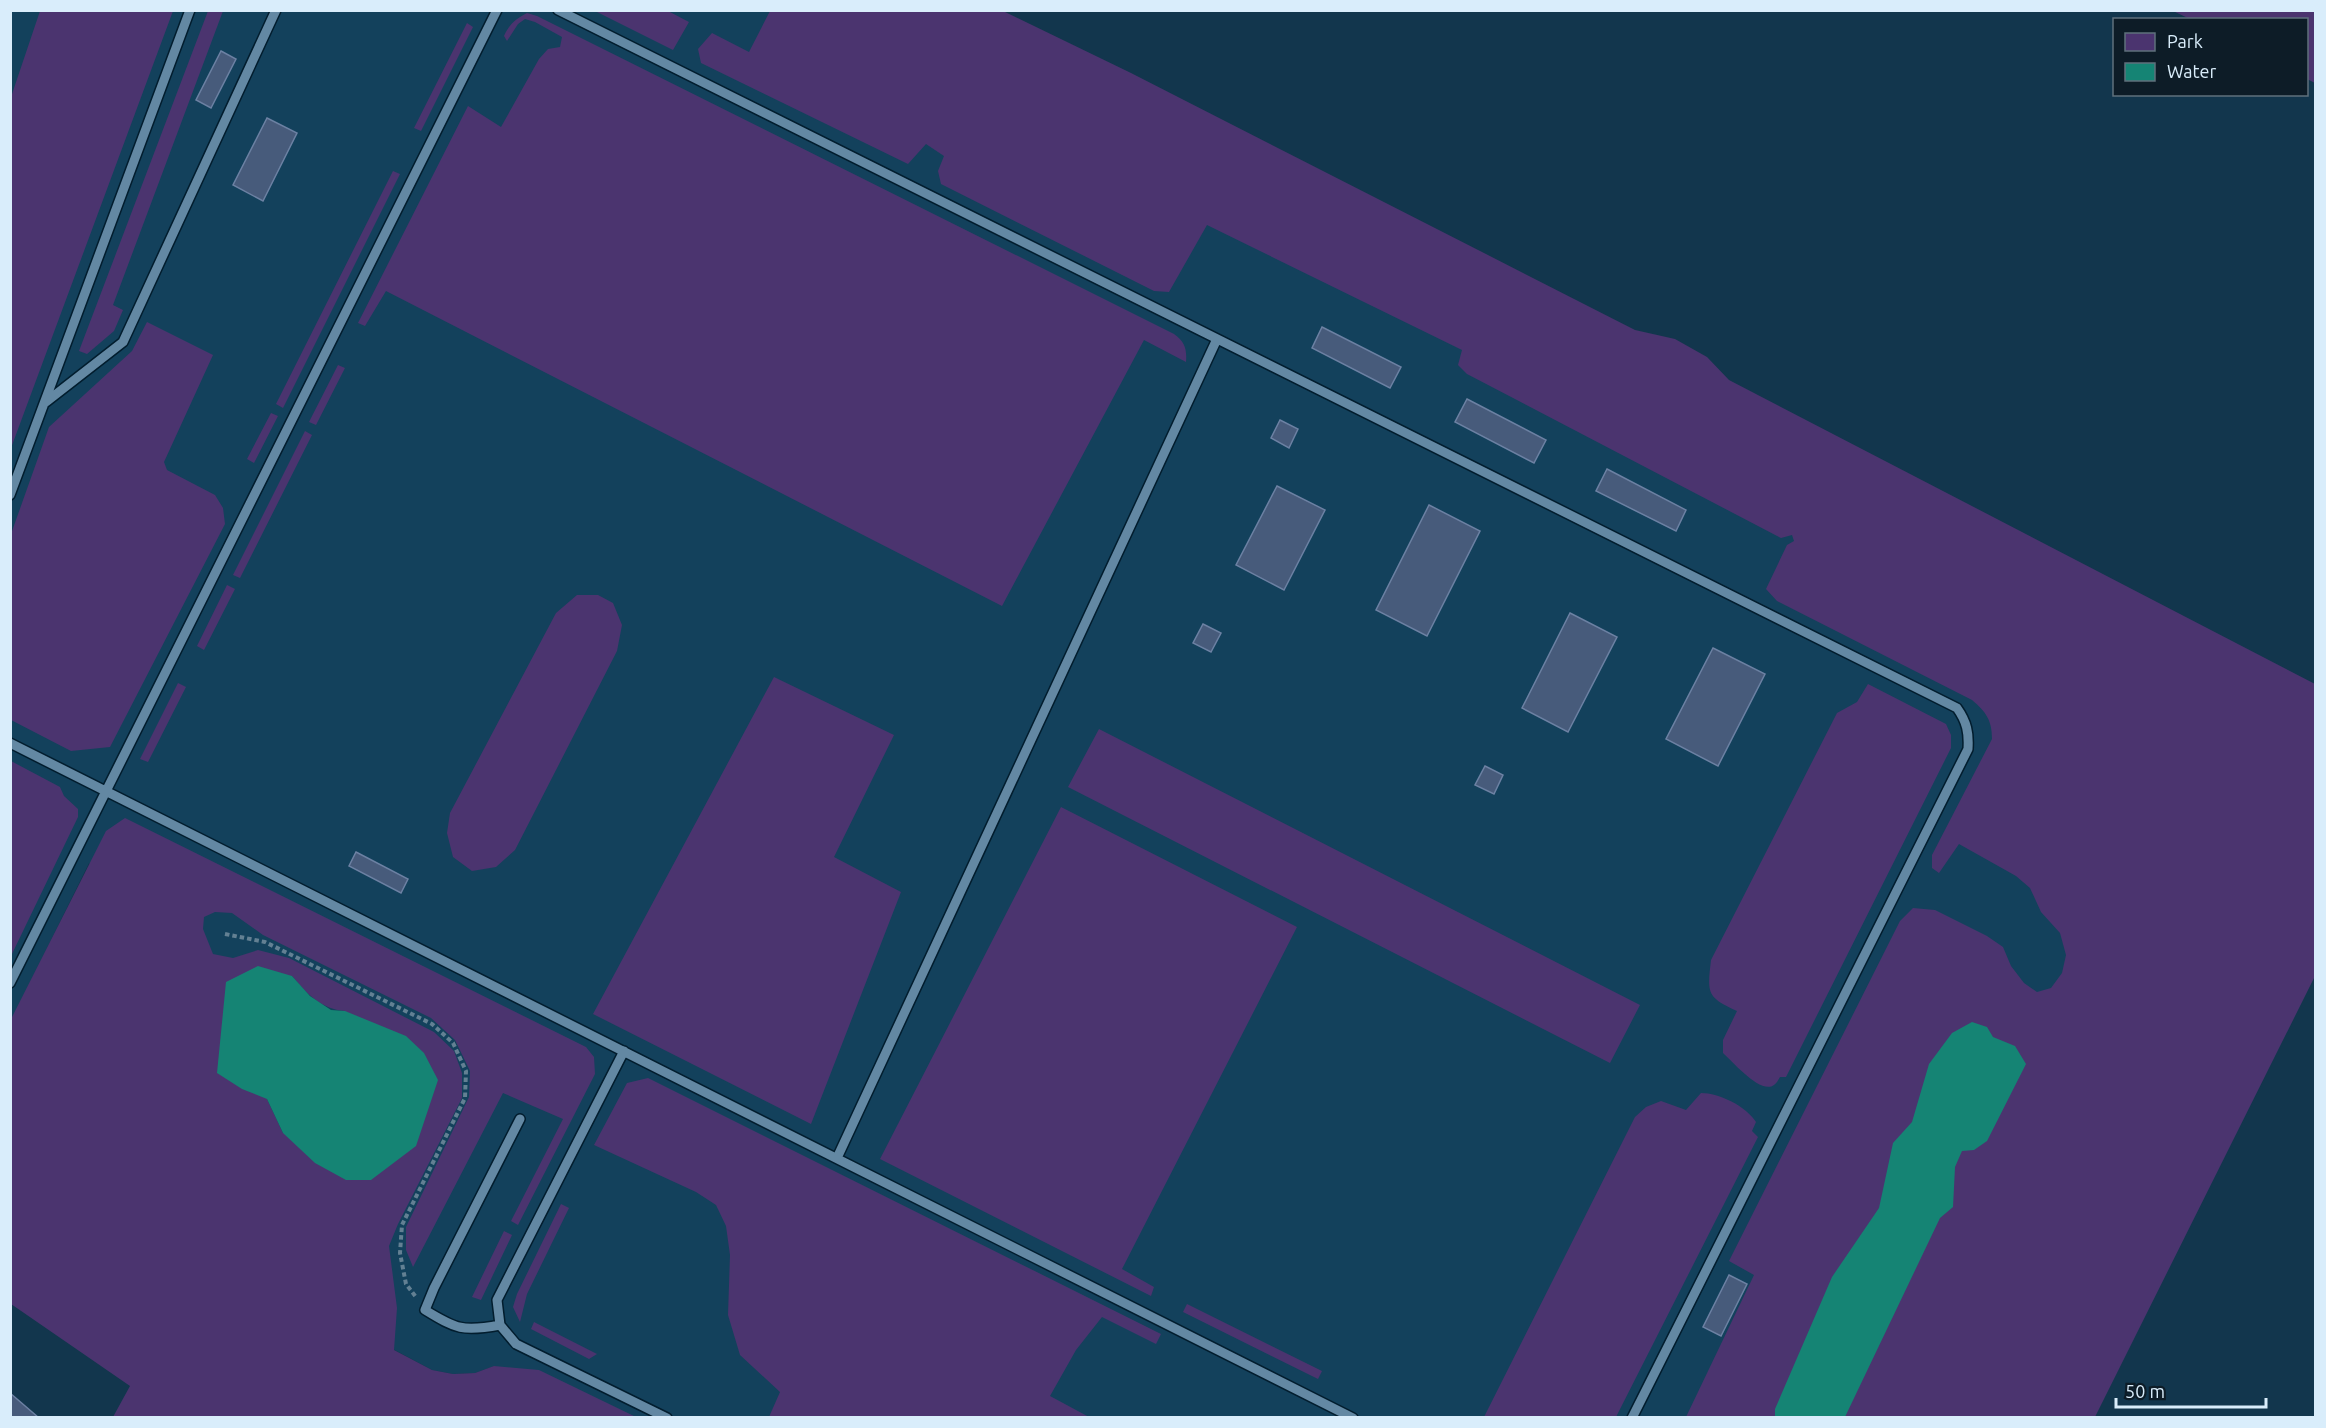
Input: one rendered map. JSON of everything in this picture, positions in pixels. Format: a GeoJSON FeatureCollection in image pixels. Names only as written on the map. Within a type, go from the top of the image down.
{"type":"FeatureCollection","features":[{"type":"Feature","properties":{"kind":"lane"},"geometry":{"type":"LineString","coordinates":[[10,495],[190,10]]}},
{"type":"Feature","properties":{"kind":"lane"},"geometry":{"type":"LineString","coordinates":[[45,402],[123,342],[276,10]]}},
{"type":"Feature","properties":{"kind":"lane"},"geometry":{"type":"LineString","coordinates":[[10,983],[497,10]]}},
{"type":"Feature","properties":{"kind":"lane"},"geometry":{"type":"LineString","coordinates":[[558,10],[1957,708],[1965,720],[1969,735],[1968,749],[1632,1418]]}},
{"type":"Feature","properties":{"kind":"lane"},"geometry":{"type":"LineString","coordinates":[[837,1158],[1217,339]]}},
{"type":"Feature","properties":{"kind":"lane"},"geometry":{"type":"LineString","coordinates":[[10,743],[1353,1418]]}},
{"type":"Feature","properties":{"kind":"lane"},"geometry":{"type":"LineString","coordinates":[[624,1051],[497,1300],[500,1325],[516,1344],[667,1418]]}},
{"type":"Feature","properties":{"kind":"lane"},"geometry":{"type":"LineString","coordinates":[[500,1325],[476,1329],[451,1326],[425,1310],[519,1119]]}},
{"type":"Feature","properties":{"kind":"path"},"geometry":{"type":"LineString","coordinates":[[225,934],[265,942],[432,1024],[453,1043],[465,1071],[465,1098],[402,1225],[400,1254],[406,1284],[425,1310]]}},
{"type":"Feature","properties":{"kind":"shaded area"},"geometry":{"type":"Polygon","coordinates":[[[11,11],[793,11],[2315,781],[2087,1417],[596,1418],[495,1366],[475,1373],[453,1374],[432,1370],[374,1339],[89,863],[11,1021],[11,11]]]}},
{"type":"Feature","properties":{"kind":"green space"},"geometry":{"type":"Polygon","coordinates":[[[40,11],[173,11],[11,448],[11,97],[40,11]]]}},
{"type":"Feature","properties":{"kind":"green space"},"geometry":{"type":"Polygon","coordinates":[[[208,11],[223,11],[113,305],[123,310],[114,331],[87,354],[79,351],[208,11]]]}},
{"type":"Feature","properties":{"kind":"green space"},"geometry":{"type":"Polygon","coordinates":[[[595,11],[668,11],[689,22],[673,50],[595,11]]]}},
{"type":"Feature","properties":{"kind":"green space"},"geometry":{"type":"Polygon","coordinates":[[[770,11],[1003,11],[1131,73],[1635,330],[1675,339],[1707,357],[1729,380],[2315,684],[2315,976],[2095,1417],[1686,1417],[1754,1275],[1729,1261],[1900,921],[1913,908],[1935,910],[1987,936],[2003,947],[2011,966],[2024,983],[2037,992],[2051,988],[2062,973],[2066,955],[2060,933],[2041,912],[2030,888],[2016,876],[1959,844],[1939,873],[1932,868],[1932,855],[1992,739],[1989,721],[1981,708],[1972,700],[1777,601],[1766,589],[1787,545],[1794,541],[1792,535],[1781,538],[1467,374],[1458,365],[1462,350],[1207,225],[1169,292],[1154,291],[941,184],[938,171],[944,156],[926,144],[908,164],[701,63],[698,49],[712,33],[749,52],[770,11]]]}},
{"type":"Feature","properties":{"kind":"green space"},"geometry":{"type":"Polygon","coordinates":[[[2173,11],[2315,11],[2315,83],[2308,80],[2308,18],[2188,18],[2173,11]]]}},
{"type":"Feature","properties":{"kind":"green space"},"geometry":{"type":"Polygon","coordinates":[[[527,13],[1174,334],[1181,340],[1186,350],[1186,362],[1144,340],[1002,606],[386,291],[365,326],[358,323],[468,106],[501,127],[539,59],[548,49],[560,47],[562,37],[525,19],[518,24],[507,41],[504,36],[508,29],[527,13]]]}},
{"type":"Feature","properties":{"kind":"green space"},"geometry":{"type":"Polygon","coordinates":[[[467,23],[473,27],[421,131],[414,128],[467,23]]]}},
{"type":"Feature","properties":{"kind":"green space"},"geometry":{"type":"Polygon","coordinates":[[[393,171],[400,174],[283,408],[276,404],[393,171]]]}},
{"type":"Feature","properties":{"kind":"green space"},"geometry":{"type":"Polygon","coordinates":[[[147,322],[213,355],[164,462],[167,470],[215,495],[223,508],[225,524],[110,747],[71,751],[11,720],[11,534],[49,427],[132,351],[147,322]]]}},
{"type":"Feature","properties":{"kind":"green space"},"geometry":{"type":"Polygon","coordinates":[[[338,365],[345,368],[316,425],[309,422],[338,365]]]}},
{"type":"Feature","properties":{"kind":"green space"},"geometry":{"type":"Polygon","coordinates":[[[271,413],[278,416],[254,463],[247,459],[271,413]]]}},
{"type":"Feature","properties":{"kind":"green space"},"geometry":{"type":"Polygon","coordinates":[[[305,431],[312,435],[240,578],[233,575],[305,431]]]}},
{"type":"Feature","properties":{"kind":"green space"},"geometry":{"type":"Polygon","coordinates":[[[227,585],[235,589],[204,650],[197,646],[227,585]]]}},
{"type":"Feature","properties":{"kind":"green space"},"geometry":{"type":"Polygon","coordinates":[[[577,595],[598,595],[613,603],[622,625],[617,651],[515,850],[496,867],[472,871],[453,857],[447,833],[450,813],[556,613],[577,595]]]}},
{"type":"Feature","properties":{"kind":"green space"},"geometry":{"type":"Polygon","coordinates":[[[774,677],[894,735],[834,857],[901,892],[811,1124],[593,1014],[774,677]]]}},
{"type":"Feature","properties":{"kind":"green space"},"geometry":{"type":"Polygon","coordinates":[[[178,683],[186,687],[148,762],[140,759],[178,683]]]}},
{"type":"Feature","properties":{"kind":"green space"},"geometry":{"type":"Polygon","coordinates":[[[1868,684],[1946,724],[1951,735],[1951,748],[1786,1077],[1780,1077],[1774,1085],[1768,1087],[1747,1076],[1723,1053],[1723,1040],[1737,1011],[1720,1002],[1711,993],[1709,980],[1711,960],[1837,713],[1857,702],[1868,684]]]}},
{"type":"Feature","properties":{"kind":"green space"},"geometry":{"type":"Polygon","coordinates":[[[1099,729],[1640,1005],[1610,1063],[1068,787],[1099,729]]]}},
{"type":"Feature","properties":{"kind":"green space"},"geometry":{"type":"Polygon","coordinates":[[[11,761],[60,787],[64,796],[78,809],[78,817],[11,956],[11,761]]]}},
{"type":"Feature","properties":{"kind":"green space"},"geometry":{"type":"Polygon","coordinates":[[[1061,807],[1297,927],[1122,1269],[1154,1287],[1151,1296],[880,1159],[1061,807]]]}},
{"type":"Feature","properties":{"kind":"green space"},"geometry":{"type":"Polygon","coordinates":[[[125,818],[586,1047],[594,1057],[595,1074],[518,1225],[511,1221],[563,1119],[503,1093],[413,1267],[406,1250],[406,1227],[469,1097],[470,1071],[455,1040],[431,1018],[263,935],[232,913],[215,912],[204,917],[203,929],[213,954],[233,958],[258,950],[289,958],[434,1032],[454,1051],[462,1073],[462,1098],[389,1246],[397,1308],[394,1350],[432,1370],[453,1374],[475,1373],[494,1366],[539,1370],[636,1417],[113,1417],[130,1386],[11,1304],[10,1021],[106,831],[125,818]],[[292,976],[267,1099],[283,1133],[345,1011],[322,1004],[292,976]]]}},
{"type":"Feature","properties":{"kind":"green space"},"geometry":{"type":"Polygon","coordinates":[[[648,1078],[1161,1334],[1156,1344],[1102,1317],[1076,1350],[1050,1396],[1089,1417],[769,1417],[780,1392],[740,1355],[728,1315],[730,1255],[726,1226],[716,1205],[696,1192],[594,1145],[627,1083],[648,1078]]]}},
{"type":"Feature","properties":{"kind":"green space"},"geometry":{"type":"Polygon","coordinates":[[[1701,1093],[1724,1098],[1746,1111],[1756,1122],[1752,1131],[1758,1137],[1616,1417],[1484,1417],[1635,1117],[1646,1107],[1661,1101],[1686,1110],[1701,1093]]]}},
{"type":"Feature","properties":{"kind":"green space"},"geometry":{"type":"Polygon","coordinates":[[[561,1204],[569,1208],[527,1294],[520,1322],[513,1307],[517,1294],[561,1204]]]}},
{"type":"Feature","properties":{"kind":"green space"},"geometry":{"type":"Polygon","coordinates":[[[504,1231],[512,1235],[481,1300],[472,1297],[504,1231]]]}},
{"type":"Feature","properties":{"kind":"green space"},"geometry":{"type":"Polygon","coordinates":[[[1187,1304],[1322,1371],[1318,1379],[1183,1312],[1187,1304]]]}},
{"type":"Feature","properties":{"kind":"green space"},"geometry":{"type":"Polygon","coordinates":[[[534,1322],[597,1354],[589,1359],[531,1329],[534,1322]]]}},
{"type":"Feature","properties":{"kind":"water"},"geometry":{"type":"Polygon","coordinates":[[[258,966],[292,976],[310,996],[331,1010],[345,1011],[406,1036],[424,1053],[438,1080],[416,1146],[371,1180],[346,1180],[315,1163],[283,1133],[267,1099],[242,1089],[217,1073],[226,982],[258,966]]]}},
{"type":"Feature","properties":{"kind":"water"},"geometry":{"type":"Polygon","coordinates":[[[1972,1022],[1987,1027],[1993,1037],[2015,1046],[2026,1064],[1987,1141],[1974,1150],[1962,1151],[1955,1167],[1953,1207],[1940,1218],[1845,1417],[1775,1417],[1775,1409],[1832,1277],[1879,1208],[1893,1143],[1912,1122],[1929,1064],[1952,1033],[1972,1022]]]}},
{"type":"Feature","properties":{"kind":"building"},"geometry":{"type":"Polygon","coordinates":[[[221,51],[236,59],[211,108],[196,100],[221,51]]]}},
{"type":"Feature","properties":{"kind":"building"},"geometry":{"type":"Polygon","coordinates":[[[267,118],[297,133],[263,201],[233,185],[267,118]]]}},
{"type":"Feature","properties":{"kind":"building"},"geometry":{"type":"Polygon","coordinates":[[[1322,327],[1401,367],[1390,388],[1312,348],[1322,327]]]}},
{"type":"Feature","properties":{"kind":"building"},"geometry":{"type":"Polygon","coordinates":[[[1467,399],[1546,440],[1534,463],[1455,422],[1467,399]]]}},
{"type":"Feature","properties":{"kind":"building"},"geometry":{"type":"Polygon","coordinates":[[[1280,420],[1298,429],[1289,448],[1271,438],[1280,420]]]}},
{"type":"Feature","properties":{"kind":"building"},"geometry":{"type":"Polygon","coordinates":[[[1607,469],[1686,510],[1676,531],[1596,491],[1607,469]]]}},
{"type":"Feature","properties":{"kind":"building"},"geometry":{"type":"Polygon","coordinates":[[[1277,486],[1325,510],[1284,590],[1236,565],[1277,486]]]}},
{"type":"Feature","properties":{"kind":"building"},"geometry":{"type":"Polygon","coordinates":[[[1429,505],[1480,531],[1427,636],[1376,610],[1429,505]]]}},
{"type":"Feature","properties":{"kind":"building"},"geometry":{"type":"Polygon","coordinates":[[[1570,613],[1617,637],[1568,732],[1522,708],[1570,613]]]}},
{"type":"Feature","properties":{"kind":"building"},"geometry":{"type":"Polygon","coordinates":[[[1203,624],[1221,633],[1211,652],[1193,643],[1203,624]]]}},
{"type":"Feature","properties":{"kind":"building"},"geometry":{"type":"Polygon","coordinates":[[[1713,648],[1765,674],[1718,766],[1666,739],[1713,648]]]}},
{"type":"Feature","properties":{"kind":"building"},"geometry":{"type":"Polygon","coordinates":[[[1485,766],[1503,775],[1494,794],[1475,785],[1485,766]]]}},
{"type":"Feature","properties":{"kind":"building"},"geometry":{"type":"Polygon","coordinates":[[[356,852],[408,879],[401,893],[349,866],[356,852]]]}},
{"type":"Feature","properties":{"kind":"building"},"geometry":{"type":"Polygon","coordinates":[[[1729,1275],[1747,1284],[1721,1336],[1703,1327],[1729,1275]]]}},
{"type":"Feature","properties":{"kind":"building"},"geometry":{"type":"Polygon","coordinates":[[[10,1393],[39,1418],[10,1418],[10,1393]]]}}]}
